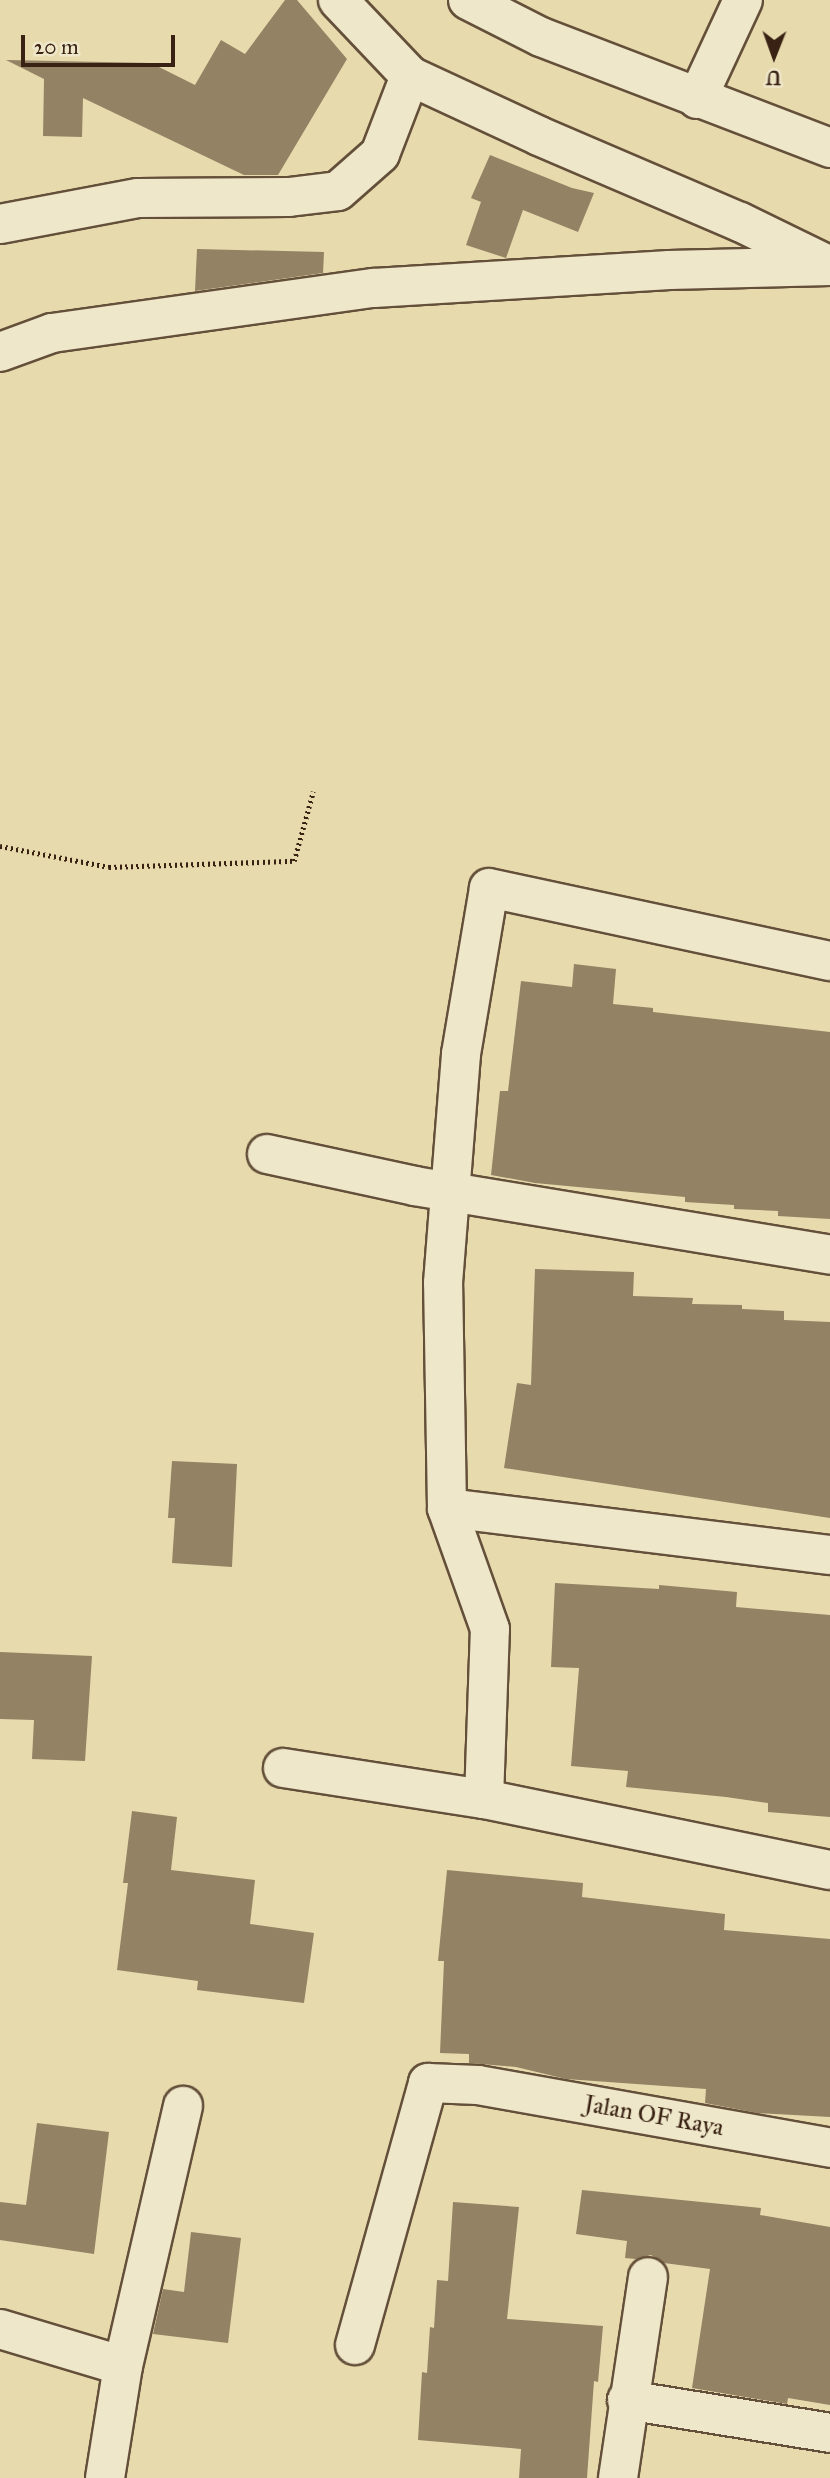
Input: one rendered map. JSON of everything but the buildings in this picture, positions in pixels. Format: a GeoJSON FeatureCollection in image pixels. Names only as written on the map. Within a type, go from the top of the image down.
{"type":"FeatureCollection","features":[{"type":"Feature","properties":{"kind":"street"},"geometry":{"type":"LineString","coordinates":[[338,0],[410,76],[539,136],[740,222],[829,266]]}},
{"type":"Feature","properties":{"kind":"street"},"geometry":{"type":"LineString","coordinates":[[468,0],[541,37],[830,148]]}},
{"type":"Feature","properties":{"kind":"street"},"geometry":{"type":"LineString","coordinates":[[697,99],[743,0]]}},
{"type":"Feature","properties":{"kind":"street"},"geometry":{"type":"LineString","coordinates":[[0,224],[138,198],[289,197],[338,191],[380,154],[410,76]]}},
{"type":"Feature","properties":{"kind":"street"},"geometry":{"type":"LineString","coordinates":[[0,352],[52,334],[374,288],[669,270],[829,266]]}},
{"type":"Feature","properties":{"kind":"street"},"geometry":{"type":"LineString","coordinates":[[484,1799],[490,1629],[447,1508],[443,1283],[461,1054],[489,888],[830,961]]}},
{"type":"Feature","properties":{"kind":"street"},"geometry":{"type":"LineString","coordinates":[[267,1154],[451,1192],[830,1255]]}},
{"type":"Feature","properties":{"kind":"street"},"geometry":{"type":"LineString","coordinates":[[447,1508],[830,1555]]}},
{"type":"Feature","properties":{"kind":"street"},"geometry":{"type":"LineString","coordinates":[[283,1768],[484,1799],[830,1870]]}},
{"type":"Feature","properties":{"kind":"street","name":"Jalan OF Raya"},"geometry":{"type":"LineString","coordinates":[[355,2345],[428,2083],[478,2085],[830,2148]]}},
{"type":"Feature","properties":{"kind":"street"},"geometry":{"type":"LineString","coordinates":[[105,2478],[123,2366],[183,2106]]}},
{"type":"Feature","properties":{"kind":"street"},"geometry":{"type":"LineString","coordinates":[[618,2478],[627,2400],[648,2277]]}},
{"type":"Feature","properties":{"kind":"street"},"geometry":{"type":"LineString","coordinates":[[0,2329],[123,2366]]}},
{"type":"Feature","properties":{"kind":"street"},"geometry":{"type":"LineString","coordinates":[[627,2400],[830,2433]]}},
{"type":"Feature","properties":{"kind":"path"},"geometry":{"type":"LineString","coordinates":[[0,846],[109,867],[294,861],[313,792]]}}]}
